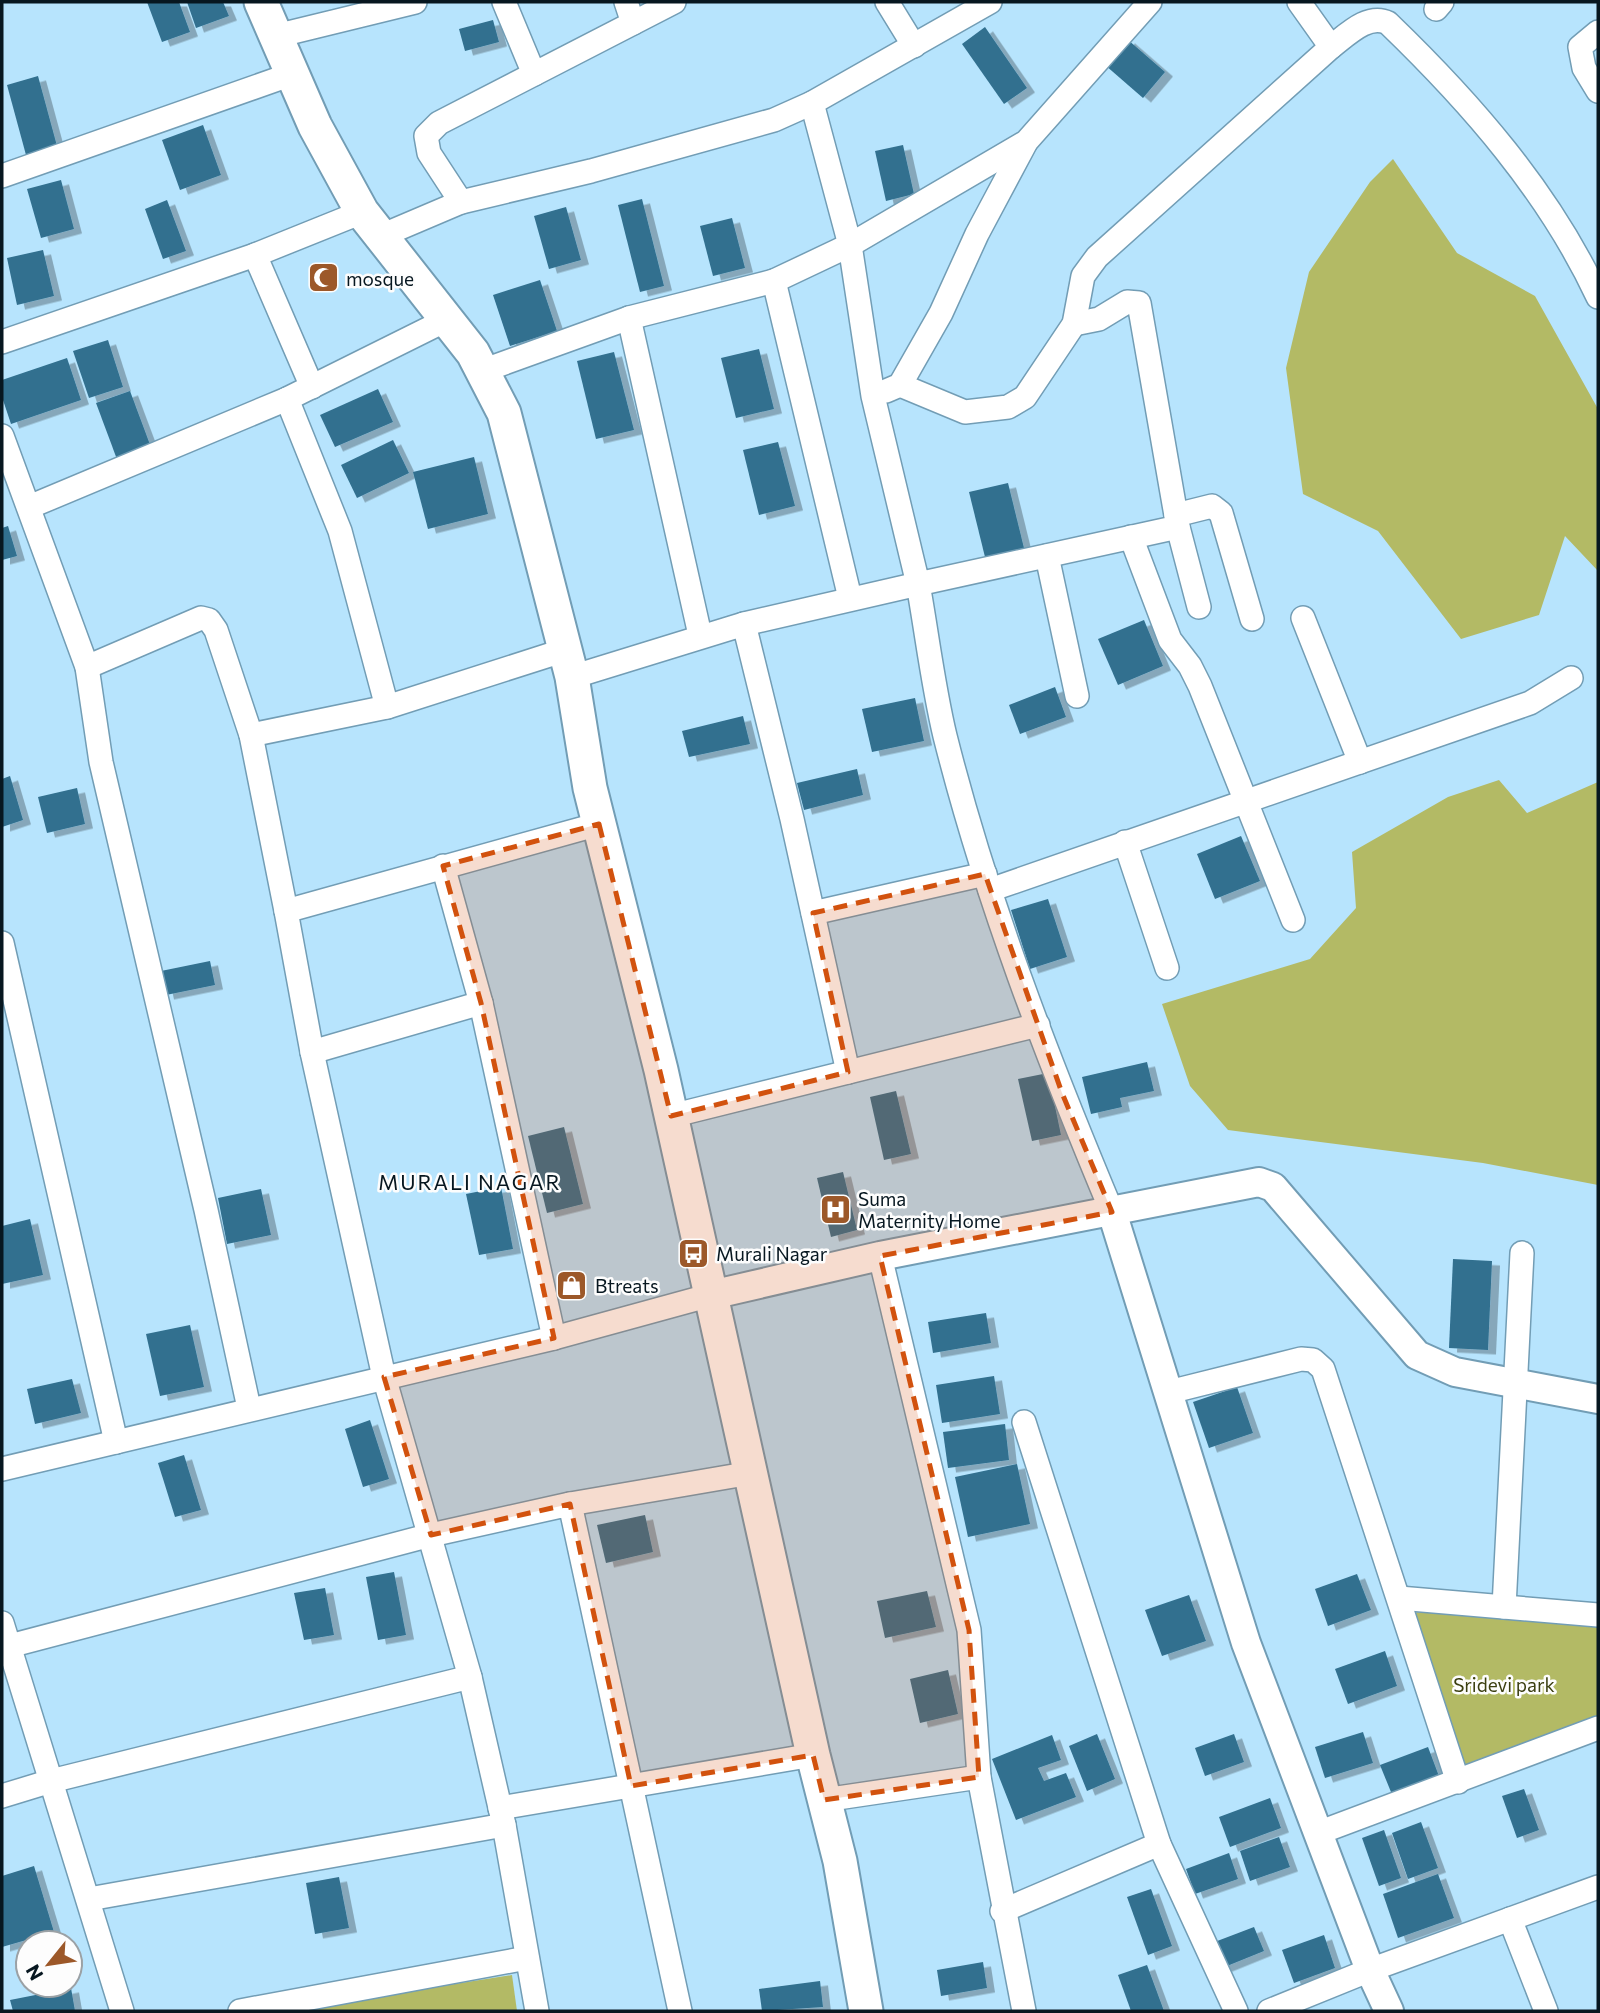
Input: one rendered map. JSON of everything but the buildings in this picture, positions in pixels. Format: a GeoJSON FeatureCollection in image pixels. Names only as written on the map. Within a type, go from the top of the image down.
{"type":"FeatureCollection","features":[{"type":"Feature","properties":{"kind":"main road"},"geometry":{"type":"LineString","coordinates":[[261,2],[315,127],[372,224],[448,319],[482,371],[504,413],[569,663],[599,824],[671,1116],[813,1755],[840,1861],[866,2011]]}},
{"type":"Feature","properties":{"kind":"street"},"geometry":{"type":"LineString","coordinates":[[276,36],[415,2]]}},
{"type":"Feature","properties":{"kind":"street"},"geometry":{"type":"LineString","coordinates":[[504,2],[534,74]]}},
{"type":"Feature","properties":{"kind":"street"},"geometry":{"type":"LineString","coordinates":[[461,202],[429,153],[426,136],[439,123],[534,74],[630,13],[674,2]]}},
{"type":"Feature","properties":{"kind":"street"},"geometry":{"type":"LineString","coordinates":[[887,2],[914,46]]}},
{"type":"Feature","properties":{"kind":"street"},"geometry":{"type":"LineString","coordinates":[[2,342],[255,255],[591,171],[748,128],[813,103],[990,2]]}},
{"type":"Feature","properties":{"kind":"street"},"geometry":{"type":"LineString","coordinates":[[873,396],[900,385],[941,313],[977,234],[1026,142],[1150,2]]}},
{"type":"Feature","properties":{"kind":"street"},"geometry":{"type":"LineString","coordinates":[[1299,2],[1331,47]]}},
{"type":"Feature","properties":{"kind":"street"},"geometry":{"type":"LineString","coordinates":[[900,385],[965,412],[1008,407],[1025,397],[1074,324],[1083,276],[1097,257],[1331,47],[1370,20],[1380,19],[1388,23],[1501,144],[1542,197],[1574,246],[1598,297]]}},
{"type":"Feature","properties":{"kind":"street"},"geometry":{"type":"LineString","coordinates":[[1598,32],[1580,47],[1580,55],[1598,91]]}},
{"type":"Feature","properties":{"kind":"street"},"geometry":{"type":"LineString","coordinates":[[2,176],[292,74]]}},
{"type":"Feature","properties":{"kind":"street"},"geometry":{"type":"LineString","coordinates":[[813,103],[850,245],[873,396],[918,584],[945,734],[987,882],[1038,1025],[1112,1212],[1246,1643],[1370,1970],[1389,2011]]}},
{"type":"Feature","properties":{"kind":"street"},"geometry":{"type":"LineString","coordinates":[[482,371],[629,318],[774,281],[850,245],[1026,142]]}},
{"type":"Feature","properties":{"kind":"street"},"geometry":{"type":"LineString","coordinates":[[255,255],[312,387]]}},
{"type":"Feature","properties":{"kind":"street"},"geometry":{"type":"LineString","coordinates":[[774,281],[850,598]]}},
{"type":"Feature","properties":{"kind":"street"},"geometry":{"type":"LineString","coordinates":[[1074,324],[1099,319],[1128,302],[1139,303],[1177,521],[1199,607]]}},
{"type":"Feature","properties":{"kind":"street"},"geometry":{"type":"LineString","coordinates":[[629,318],[700,635]]}},
{"type":"Feature","properties":{"kind":"street"},"geometry":{"type":"LineString","coordinates":[[29,507],[287,399],[448,319]]}},
{"type":"Feature","properties":{"kind":"street"},"geometry":{"type":"LineString","coordinates":[[287,399],[340,531],[387,707]]}},
{"type":"Feature","properties":{"kind":"street"},"geometry":{"type":"LineString","coordinates":[[2,436],[86,667],[101,762],[206,1210],[248,1408]]}},
{"type":"Feature","properties":{"kind":"street"},"geometry":{"type":"LineString","coordinates":[[251,735],[387,707],[850,598],[1131,537],[1212,506],[1221,513],[1252,618]]}},
{"type":"Feature","properties":{"kind":"street"},"geometry":{"type":"LineString","coordinates":[[1131,537],[1170,640],[1190,666],[1200,686],[1293,920]]}},
{"type":"Feature","properties":{"kind":"street"},"geometry":{"type":"LineString","coordinates":[[1047,556],[1077,696]]}},
{"type":"Feature","properties":{"kind":"street"},"geometry":{"type":"LineString","coordinates":[[86,667],[201,618],[209,620],[216,630],[251,735],[312,1052],[384,1377],[470,1678],[502,1817],[537,2011]]}},
{"type":"Feature","properties":{"kind":"street"},"geometry":{"type":"LineString","coordinates":[[1303,618],[1360,762]]}},
{"type":"Feature","properties":{"kind":"street"},"geometry":{"type":"LineString","coordinates":[[744,624],[848,1072]]}},
{"type":"Feature","properties":{"kind":"street"},"geometry":{"type":"LineString","coordinates":[[813,913],[987,882],[1125,842],[1531,704],[1571,678]]}},
{"type":"Feature","properties":{"kind":"street"},"geometry":{"type":"LineString","coordinates":[[286,911],[599,824]]}},
{"type":"Feature","properties":{"kind":"street"},"geometry":{"type":"LineString","coordinates":[[1125,842],[1167,968]]}},
{"type":"Feature","properties":{"kind":"street"},"geometry":{"type":"LineString","coordinates":[[443,866],[481,1003],[554,1338]]}},
{"type":"Feature","properties":{"kind":"street"},"geometry":{"type":"LineString","coordinates":[[2,943],[116,1442]]}},
{"type":"Feature","properties":{"kind":"street"},"geometry":{"type":"LineString","coordinates":[[312,1052],[481,1003]]}},
{"type":"Feature","properties":{"kind":"street"},"geometry":{"type":"LineString","coordinates":[[671,1116],[1038,1025]]}},
{"type":"Feature","properties":{"kind":"street"},"geometry":{"type":"LineString","coordinates":[[2,1469],[248,1408],[554,1338],[711,1295],[880,1256],[1259,1182],[1273,1186],[1417,1354],[1455,1372],[1598,1399]]}},
{"type":"Feature","properties":{"kind":"street"},"geometry":{"type":"LineString","coordinates":[[1504,1607],[1522,1253]]}},
{"type":"Feature","properties":{"kind":"street"},"geometry":{"type":"LineString","coordinates":[[880,1256],[969,1629],[979,1777],[1002,1911],[1024,2011]]}},
{"type":"Feature","properties":{"kind":"street"},"geometry":{"type":"LineString","coordinates":[[1169,1392],[1301,1359],[1313,1360],[1322,1369],[1371,1525],[1399,1598],[1458,1782]]}},
{"type":"Feature","properties":{"kind":"street"},"geometry":{"type":"LineString","coordinates":[[1024,1422],[1159,1844],[1236,2011]]}},
{"type":"Feature","properties":{"kind":"street"},"geometry":{"type":"LineString","coordinates":[[4,1647],[431,1535],[570,1504],[751,1473]]}},
{"type":"Feature","properties":{"kind":"street"},"geometry":{"type":"LineString","coordinates":[[570,1504],[680,2011]]}},
{"type":"Feature","properties":{"kind":"street"},"geometry":{"type":"LineString","coordinates":[[1399,1598],[1598,1615]]}},
{"type":"Feature","properties":{"kind":"street"},"geometry":{"type":"LineString","coordinates":[[2,1623],[4,1647],[51,1781],[122,2011]]}},
{"type":"Feature","properties":{"kind":"street"},"geometry":{"type":"LineString","coordinates":[[2,1796],[51,1781],[470,1678]]}},
{"type":"Feature","properties":{"kind":"street"},"geometry":{"type":"LineString","coordinates":[[1318,1833],[1598,1728]]}},
{"type":"Feature","properties":{"kind":"street"},"geometry":{"type":"LineString","coordinates":[[89,1899],[502,1817],[631,1786],[813,1755]]}},
{"type":"Feature","properties":{"kind":"street"},"geometry":{"type":"LineString","coordinates":[[824,1800],[979,1777]]}},
{"type":"Feature","properties":{"kind":"street"},"geometry":{"type":"LineString","coordinates":[[1002,1911],[1159,1844]]}},
{"type":"Feature","properties":{"kind":"street"},"geometry":{"type":"LineString","coordinates":[[1269,2011],[1370,1970],[1598,1887]]}},
{"type":"Feature","properties":{"kind":"street"},"geometry":{"type":"LineString","coordinates":[[1510,1919],[1546,2011]]}},
{"type":"Feature","properties":{"kind":"street"},"geometry":{"type":"LineString","coordinates":[[240,2011],[527,1958]]}},
{"type":"Feature","properties":{"kind":"highlighted area"},"geometry":{"type":"Polygon","coordinates":[[[599,824],[671,1116],[848,1072],[813,913],[985,874],[1062,1093],[1112,1212],[880,1256],[969,1630],[979,1777],[824,1800],[813,1755],[631,1786],[570,1504],[431,1535],[384,1377],[554,1338],[481,1003],[443,866],[599,824]]]}},
{"type":"Feature","properties":{"kind":"green space"},"geometry":{"type":"Polygon","coordinates":[[[1393,159],[1457,253],[1535,296],[1598,409],[1598,571],[1565,536],[1539,615],[1461,639],[1378,531],[1303,494],[1286,368],[1309,272],[1370,182],[1393,159]]]}},
{"type":"Feature","properties":{"kind":"green space"},"geometry":{"type":"Polygon","coordinates":[[[1499,780],[1527,813],[1598,782],[1598,1185],[1483,1163],[1228,1130],[1190,1086],[1162,1004],[1310,959],[1356,908],[1352,852],[1448,797],[1499,780]]]}},
{"type":"Feature","properties":{"kind":"green space","name":"Sridevi park"},"geometry":{"type":"Polygon","coordinates":[[[1409,1612],[1598,1621],[1598,1719],[1464,1771],[1409,1612]]]}},
{"type":"Feature","properties":{"kind":"green space"},"geometry":{"type":"Polygon","coordinates":[[[512,1975],[517,2011],[283,2011],[512,1975]]]}},
{"type":"Feature","properties":{"kind":"place","name":"mosque"},"geometry":{"type":"Point","coordinates":[323,278]}},
{"type":"Feature","properties":{"kind":"place","name":"Suma Maternity Home"},"geometry":{"type":"Point","coordinates":[835,1209]}},
{"type":"Feature","properties":{"kind":"place","name":"Murali Nagar"},"geometry":{"type":"Point","coordinates":[693,1253]}},
{"type":"Feature","properties":{"kind":"place","name":"Btreats"},"geometry":{"type":"Point","coordinates":[572,1285]}},
{"type":"Feature","properties":{"kind":"district","name":"MURALI NAGAR"},"geometry":{"type":"Point","coordinates":[470,1181]}}]}
